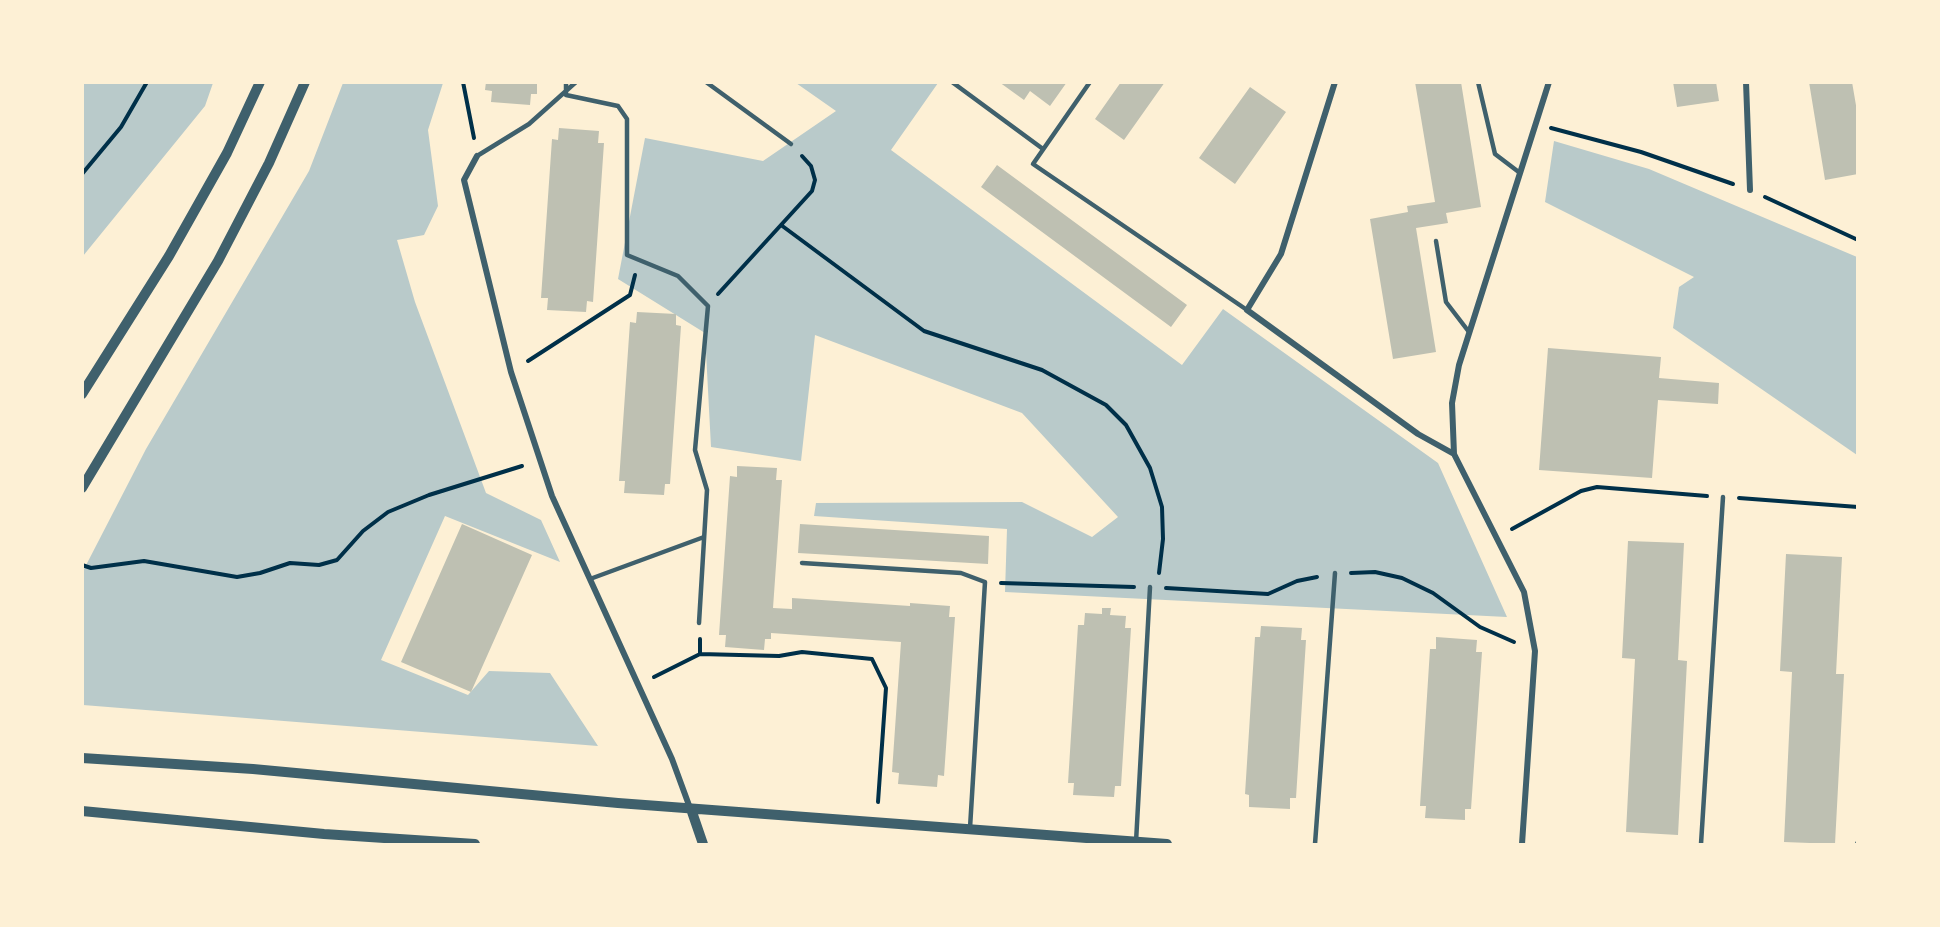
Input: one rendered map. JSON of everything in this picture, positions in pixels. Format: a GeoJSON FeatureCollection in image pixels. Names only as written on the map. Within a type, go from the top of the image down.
{"type":"FeatureCollection","features":[{"type":"Feature","properties":{"kind":"street"},"geometry":{"type":"LineString","coordinates":[[82,394],[169,256],[227,153],[260,82]]}},
{"type":"Feature","properties":{"kind":"street"},"geometry":{"type":"LineString","coordinates":[[82,488],[218,261],[269,163],[305,82]]}},
{"type":"Feature","properties":{"kind":"street"},"geometry":{"type":"LineString","coordinates":[[1335,82],[1281,254],[1247,310],[1418,434],[1454,454]]}},
{"type":"Feature","properties":{"kind":"street"},"geometry":{"type":"LineString","coordinates":[[1522,844],[1535,651],[1524,592],[1454,454],[1452,403],[1459,365],[1549,82]]}},
{"type":"Feature","properties":{"kind":"street"},"geometry":{"type":"LineString","coordinates":[[1746,82],[1750,190]]}},
{"type":"Feature","properties":{"kind":"street"},"geometry":{"type":"LineString","coordinates":[[477,156],[464,180],[511,372],[552,496],[672,759],[703,844]]}},
{"type":"Feature","properties":{"kind":"street"},"geometry":{"type":"LineString","coordinates":[[82,758],[287,772],[691,809],[1167,844]]}},
{"type":"Feature","properties":{"kind":"street"},"geometry":{"type":"LineString","coordinates":[[82,811],[324,834],[475,844]]}},
{"type":"Feature","properties":{"kind":"lane"},"geometry":{"type":"LineString","coordinates":[[566,82],[566,95]]}},
{"type":"Feature","properties":{"kind":"lane"},"geometry":{"type":"LineString","coordinates":[[477,156],[529,124],[566,95],[576,82]]}},
{"type":"Feature","properties":{"kind":"lane"},"geometry":{"type":"LineString","coordinates":[[706,82],[791,144]]}},
{"type":"Feature","properties":{"kind":"lane"},"geometry":{"type":"LineString","coordinates":[[952,82],[1043,148]]}},
{"type":"Feature","properties":{"kind":"lane"},"geometry":{"type":"LineString","coordinates":[[1090,82],[1033,164],[1247,310]]}},
{"type":"Feature","properties":{"kind":"lane"},"geometry":{"type":"LineString","coordinates":[[1478,82],[1495,154],[1520,173]]}},
{"type":"Feature","properties":{"kind":"lane"},"geometry":{"type":"LineString","coordinates":[[566,95],[618,106],[627,119],[627,255],[678,276],[708,306],[695,450],[706,490],[699,623]]}},
{"type":"Feature","properties":{"kind":"lane"},"geometry":{"type":"LineString","coordinates":[[1436,241],[1446,302],[1469,332]]}},
{"type":"Feature","properties":{"kind":"lane"},"geometry":{"type":"LineString","coordinates":[[1701,844],[1723,497]]}},
{"type":"Feature","properties":{"kind":"lane"},"geometry":{"type":"LineString","coordinates":[[590,579],[704,537]]}},
{"type":"Feature","properties":{"kind":"lane"},"geometry":{"type":"LineString","coordinates":[[802,563],[961,573],[985,582],[970,830]]}},
{"type":"Feature","properties":{"kind":"lane"},"geometry":{"type":"LineString","coordinates":[[1315,844],[1335,573]]}},
{"type":"Feature","properties":{"kind":"lane"},"geometry":{"type":"LineString","coordinates":[[1136,842],[1150,587]]}},
{"type":"Feature","properties":{"kind":"path"},"geometry":{"type":"LineString","coordinates":[[82,174],[121,127],[147,82]]}},
{"type":"Feature","properties":{"kind":"path"},"geometry":{"type":"LineString","coordinates":[[463,82],[477,156]]}},
{"type":"Feature","properties":{"kind":"path"},"geometry":{"type":"LineString","coordinates":[[1536,123],[1641,152],[1750,190],[1857,240]]}},
{"type":"Feature","properties":{"kind":"path"},"geometry":{"type":"LineString","coordinates":[[708,306],[812,191],[815,180],[811,166],[791,144]]}},
{"type":"Feature","properties":{"kind":"path"},"geometry":{"type":"LineString","coordinates":[[781,225],[924,331],[1041,370],[1106,405],[1126,424],[1150,468],[1162,507],[1164,539],[1158,581],[1150,587]]}},
{"type":"Feature","properties":{"kind":"path"},"geometry":{"type":"LineString","coordinates":[[511,372],[630,295],[638,260]]}},
{"type":"Feature","properties":{"kind":"path"},"geometry":{"type":"LineString","coordinates":[[82,565],[91,568],[144,561],[237,577],[260,573],[290,563],[319,565],[338,560],[363,531],[388,512],[429,495],[540,460]]}},
{"type":"Feature","properties":{"kind":"path"},"geometry":{"type":"LineString","coordinates":[[1497,537],[1581,491],[1597,487],[1857,507]]}},
{"type":"Feature","properties":{"kind":"path"},"geometry":{"type":"LineString","coordinates":[[985,582],[1150,587],[1268,594],[1297,581],[1335,573],[1375,572],[1402,578],[1433,593],[1480,627],[1535,651]]}},
{"type":"Feature","properties":{"kind":"path"},"geometry":{"type":"LineString","coordinates":[[639,685],[700,654],[779,656],[802,652],[872,659],[886,688],[876,823]]}},
{"type":"Feature","properties":{"kind":"shaded area"},"geometry":{"type":"Polygon","coordinates":[[[83,83],[213,83],[205,106],[83,256],[83,83]]]}},
{"type":"Feature","properties":{"kind":"shaded area"},"geometry":{"type":"Polygon","coordinates":[[[343,83],[443,83],[428,130],[438,206],[424,235],[397,240],[415,302],[486,493],[541,520],[560,562],[445,516],[381,660],[468,695],[489,671],[550,673],[598,746],[83,705],[82,573],[146,449],[309,171],[343,83]]]}},
{"type":"Feature","properties":{"kind":"shaded area"},"geometry":{"type":"Polygon","coordinates":[[[796,83],[938,83],[891,150],[1182,365],[1223,309],[1438,463],[1507,617],[1005,592],[1007,529],[814,516],[816,503],[1022,502],[1092,537],[1118,517],[1022,413],[815,335],[801,461],[711,447],[705,333],[618,279],[645,138],[763,161],[836,111],[796,83]]]}},
{"type":"Feature","properties":{"kind":"shaded area"},"geometry":{"type":"Polygon","coordinates":[[[1554,141],[1649,169],[1857,257],[1857,455],[1673,328],[1679,287],[1694,277],[1545,202],[1554,141]]]}},
{"type":"Feature","properties":{"kind":"building"},"geometry":{"type":"Polygon","coordinates":[[[486,82],[537,82],[537,94],[531,94],[530,105],[491,102],[492,91],[485,90],[486,82]]]}},
{"type":"Feature","properties":{"kind":"building"},"geometry":{"type":"Polygon","coordinates":[[[999,82],[1067,82],[1050,106],[1030,91],[1024,100],[999,82]]]}},
{"type":"Feature","properties":{"kind":"building"},"geometry":{"type":"Polygon","coordinates":[[[1121,82],[1165,82],[1124,140],[1095,119],[1121,82]]]}},
{"type":"Feature","properties":{"kind":"building"},"geometry":{"type":"Polygon","coordinates":[[[1415,82],[1461,82],[1481,207],[1446,213],[1448,223],[1416,228],[1436,352],[1393,359],[1370,219],[1408,212],[1407,206],[1435,202],[1415,82]]]}},
{"type":"Feature","properties":{"kind":"building"},"geometry":{"type":"Polygon","coordinates":[[[1673,82],[1716,82],[1719,101],[1677,107],[1673,82]]]}},
{"type":"Feature","properties":{"kind":"building"},"geometry":{"type":"Polygon","coordinates":[[[1809,82],[1852,82],[1858,117],[1858,174],[1825,180],[1809,82]]]}},
{"type":"Feature","properties":{"kind":"building"},"geometry":{"type":"Polygon","coordinates":[[[1250,87],[1286,112],[1235,184],[1199,158],[1250,87]]]}},
{"type":"Feature","properties":{"kind":"building"},"geometry":{"type":"Polygon","coordinates":[[[559,128],[599,131],[598,143],[604,143],[593,302],[587,301],[586,312],[547,310],[548,298],[541,298],[552,139],[558,140],[559,128]]]}},
{"type":"Feature","properties":{"kind":"building"},"geometry":{"type":"Polygon","coordinates":[[[997,165],[1187,305],[1171,327],[981,187],[997,165]]]}},
{"type":"Feature","properties":{"kind":"building"},"geometry":{"type":"Polygon","coordinates":[[[637,312],[676,314],[676,325],[681,326],[670,484],[665,484],[664,495],[624,493],[625,481],[619,481],[630,322],[636,323],[637,312]]]}},
{"type":"Feature","properties":{"kind":"building"},"geometry":{"type":"Polygon","coordinates":[[[1548,348],[1661,357],[1659,378],[1719,383],[1718,404],[1658,400],[1652,478],[1539,470],[1548,348]]]}},
{"type":"Feature","properties":{"kind":"building"},"geometry":{"type":"Polygon","coordinates":[[[737,466],[777,468],[776,480],[782,480],[773,608],[792,609],[792,598],[910,606],[910,603],[950,606],[949,617],[955,617],[944,776],[938,775],[937,787],[898,784],[899,773],[892,772],[901,642],[771,633],[771,639],[765,639],[764,650],[725,647],[726,635],[719,635],[730,476],[737,477],[737,466]]]}},
{"type":"Feature","properties":{"kind":"building"},"geometry":{"type":"Polygon","coordinates":[[[462,524],[532,555],[471,692],[401,662],[462,524]]]}},
{"type":"Feature","properties":{"kind":"building"},"geometry":{"type":"Polygon","coordinates":[[[800,524],[989,536],[988,564],[798,553],[800,524]]]}},
{"type":"Feature","properties":{"kind":"building"},"geometry":{"type":"Polygon","coordinates":[[[1628,541],[1684,543],[1678,660],[1687,661],[1678,835],[1626,832],[1635,659],[1622,658],[1628,541]]]}},
{"type":"Feature","properties":{"kind":"building"},"geometry":{"type":"Polygon","coordinates":[[[1786,554],[1842,557],[1836,674],[1844,674],[1835,844],[1784,842],[1792,672],[1780,671],[1786,554]]]}},
{"type":"Feature","properties":{"kind":"building"},"geometry":{"type":"Polygon","coordinates":[[[1102,608],[1111,608],[1110,615],[1126,616],[1125,628],[1131,628],[1121,786],[1115,786],[1114,797],[1073,795],[1074,783],[1068,783],[1078,625],[1084,625],[1085,613],[1102,614],[1102,608]]]}},
{"type":"Feature","properties":{"kind":"building"},"geometry":{"type":"Polygon","coordinates":[[[1261,626],[1302,628],[1301,640],[1306,640],[1296,798],[1290,798],[1290,809],[1249,807],[1249,795],[1245,794],[1255,637],[1260,637],[1261,626]]]}},
{"type":"Feature","properties":{"kind":"building"},"geometry":{"type":"Polygon","coordinates":[[[1436,637],[1477,640],[1476,652],[1482,652],[1471,809],[1465,809],[1465,820],[1425,818],[1426,806],[1420,806],[1430,649],[1436,649],[1436,637]]]}}]}
